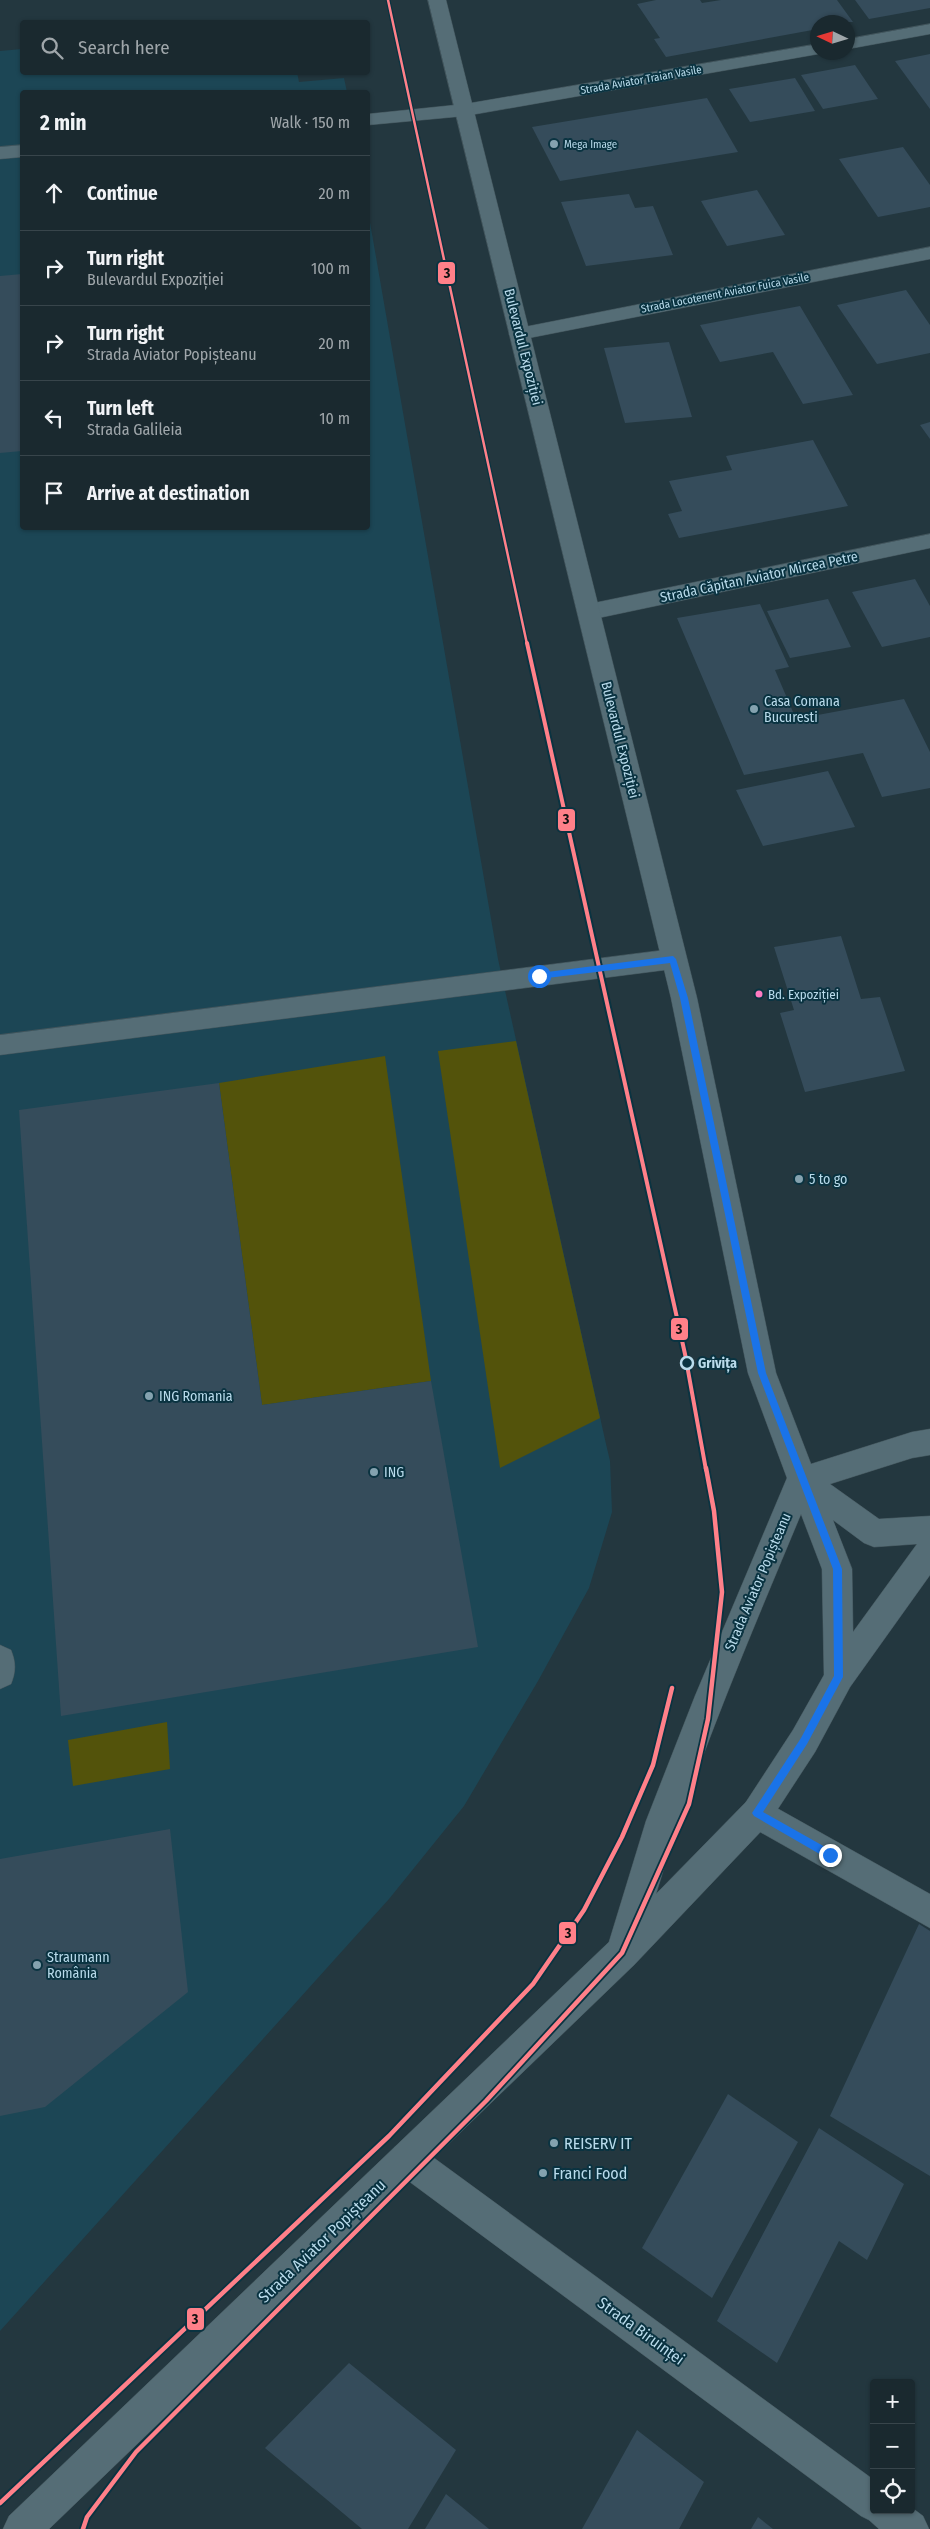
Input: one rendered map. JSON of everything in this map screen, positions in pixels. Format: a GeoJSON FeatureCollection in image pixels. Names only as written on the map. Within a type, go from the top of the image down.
{"type":"FeatureCollection","features":[{"type":"Feature","properties":{"kind":"street","name":"Bulevardul Expoziției"},"geometry":{"type":"LineString","coordinates":[[437,0],[686,1008],[762,1373],[837,1569],[839,1677]]}},
{"type":"Feature","properties":{"kind":"street"},"geometry":{"type":"LineString","coordinates":[[855,43],[930,29]]}},
{"type":"Feature","properties":{"kind":"street","name":"Strada Aviator Traian Vasile"},"geometry":{"type":"LineString","coordinates":[[370,120],[465,110],[810,50]]}},
{"type":"Feature","properties":{"kind":"street"},"geometry":{"type":"LineString","coordinates":[[0,153],[20,151]]}},
{"type":"Feature","properties":{"kind":"street","name":"Strada Locotenent Aviator Fuica Vasile"},"geometry":{"type":"LineString","coordinates":[[519,334],[930,253]]}},
{"type":"Feature","properties":{"kind":"street","name":"Strada Căpitan Aviator Mircea Petre"},"geometry":{"type":"LineString","coordinates":[[588,612],[930,541]]}},
{"type":"Feature","properties":{"kind":"street"},"geometry":{"type":"LineString","coordinates":[[0,1045],[673,959]]}},
{"type":"Feature","properties":{"kind":"street"},"geometry":{"type":"LineString","coordinates":[[802,1480],[912,1445],[930,1442]]}},
{"type":"Feature","properties":{"kind":"street"},"geometry":{"type":"LineString","coordinates":[[802,1480],[874,1533],[930,1530]]}},
{"type":"Feature","properties":{"kind":"street","name":"Strada Aviator Popișteanu"},"geometry":{"type":"LineString","coordinates":[[622,1953],[662,1821],[710,1696],[802,1480]]}},
{"type":"Feature","properties":{"kind":"street","name":"Strada Aviator Popișteanu"},"geometry":{"type":"LineString","coordinates":[[22,2529],[622,1953],[757,1813],[804,1741],[839,1677],[930,1550]]}},
{"type":"Feature","properties":{"kind":"street"},"geometry":{"type":"LineString","coordinates":[[0,1660],[0,1674]]}},
{"type":"Feature","properties":{"kind":"street"},"geometry":{"type":"LineString","coordinates":[[757,1813],[930,1912]]}},
{"type":"Feature","properties":{"kind":"street","name":"Strada Biruinței"},"geometry":{"type":"LineString","coordinates":[[407,2159],[870,2500]]}},
{"type":"Feature","properties":{"kind":"street"},"geometry":{"type":"LineString","coordinates":[[889,2514],[910,2529]]}},
{"type":"Feature","properties":{"kind":"shaded area"},"geometry":{"type":"Polygon","coordinates":[[[20,49],[20,75],[298,75],[299,82],[344,78],[347,90],[20,90],[20,530],[370,530],[370,223],[498,959],[610,1461],[612,1512],[589,1588],[538,1681],[464,1806],[389,1899],[0,2331],[0,51],[20,49]]]}},
{"type":"Feature","properties":{"kind":"shaded area"},"geometry":{"type":"Polygon","coordinates":[[[516,1041],[600,1418],[500,1468],[438,1051],[516,1041]]]}},
{"type":"Feature","properties":{"kind":"shaded area"},"geometry":{"type":"Polygon","coordinates":[[[385,1056],[431,1381],[262,1405],[219,1083],[385,1056]]]}},
{"type":"Feature","properties":{"kind":"shaded area"},"geometry":{"type":"Polygon","coordinates":[[[167,1722],[170,1769],[73,1786],[68,1740],[167,1722]]]}},
{"type":"Feature","properties":{"kind":"building"},"geometry":{"type":"Polygon","coordinates":[[[656,0],[700,0],[702,3],[721,0],[837,0],[848,15],[810,15],[810,30],[666,57],[654,39],[660,38],[637,4],[656,0]]]}},
{"type":"Feature","properties":{"kind":"building"},"geometry":{"type":"Polygon","coordinates":[[[855,0],[930,0],[930,8],[869,19],[855,0]]]}},
{"type":"Feature","properties":{"kind":"building"},"geometry":{"type":"Polygon","coordinates":[[[930,54],[930,109],[895,61],[930,54]]]}},
{"type":"Feature","properties":{"kind":"building"},"geometry":{"type":"Polygon","coordinates":[[[855,65],[878,99],[823,109],[801,75],[855,65]]]}},
{"type":"Feature","properties":{"kind":"building"},"geometry":{"type":"Polygon","coordinates":[[[795,78],[815,111],[750,122],[729,89],[795,78]]]}},
{"type":"Feature","properties":{"kind":"building"},"geometry":{"type":"Polygon","coordinates":[[[707,98],[738,152],[560,181],[532,127],[707,98]]]}},
{"type":"Feature","properties":{"kind":"building"},"geometry":{"type":"Polygon","coordinates":[[[903,147],[930,185],[930,207],[878,217],[839,159],[903,147]]]}},
{"type":"Feature","properties":{"kind":"building"},"geometry":{"type":"Polygon","coordinates":[[[757,190],[785,235],[727,246],[701,201],[757,190]]]}},
{"type":"Feature","properties":{"kind":"building"},"geometry":{"type":"Polygon","coordinates":[[[629,194],[635,208],[653,206],[673,255],[586,266],[561,202],[629,194]]]}},
{"type":"Feature","properties":{"kind":"building"},"geometry":{"type":"Polygon","coordinates":[[[20,274],[20,451],[0,453],[0,276],[20,274]]]}},
{"type":"Feature","properties":{"kind":"building"},"geometry":{"type":"Polygon","coordinates":[[[906,290],[930,325],[930,353],[877,364],[837,305],[906,290]]]}},
{"type":"Feature","properties":{"kind":"building"},"geometry":{"type":"Polygon","coordinates":[[[800,306],[853,395],[803,404],[773,352],[720,362],[700,325],[800,306]]]}},
{"type":"Feature","properties":{"kind":"building"},"geometry":{"type":"Polygon","coordinates":[[[669,342],[692,417],[625,423],[604,348],[669,342]]]}},
{"type":"Feature","properties":{"kind":"building"},"geometry":{"type":"Polygon","coordinates":[[[930,422],[930,439],[920,425],[930,422]]]}},
{"type":"Feature","properties":{"kind":"building"},"geometry":{"type":"Polygon","coordinates":[[[813,440],[848,506],[679,538],[668,514],[682,511],[669,481],[732,470],[726,456],[813,440]]]}},
{"type":"Feature","properties":{"kind":"building"},"geometry":{"type":"Polygon","coordinates":[[[915,579],[930,606],[930,637],[882,647],[852,592],[915,579]]]}},
{"type":"Feature","properties":{"kind":"building"},"geometry":{"type":"Polygon","coordinates":[[[828,599],[851,647],[790,658],[767,611],[828,599]]]}},
{"type":"Feature","properties":{"kind":"building","name":"Casa Comana Bucuresti"},"geometry":{"type":"Polygon","coordinates":[[[760,604],[789,667],[775,670],[796,719],[904,699],[930,752],[930,788],[882,797],[863,753],[744,775],[677,618],[760,604]]]}},
{"type":"Feature","properties":{"kind":"building"},"geometry":{"type":"Polygon","coordinates":[[[828,771],[855,827],[763,846],[736,790],[828,771]]]}},
{"type":"Feature","properties":{"kind":"building"},"geometry":{"type":"Polygon","coordinates":[[[841,936],[861,999],[880,997],[905,1071],[805,1092],[780,1013],[794,1010],[774,947],[841,936]]]}},
{"type":"Feature","properties":{"kind":"building","name":"ING Romania"},"geometry":{"type":"Polygon","coordinates":[[[219,1083],[262,1405],[431,1381],[478,1647],[61,1716],[19,1110],[219,1083]]]}},
{"type":"Feature","properties":{"kind":"building"},"geometry":{"type":"Polygon","coordinates":[[[170,1829],[188,1992],[45,2107],[0,2116],[0,1859],[170,1829]]]}},
{"type":"Feature","properties":{"kind":"building"},"geometry":{"type":"Polygon","coordinates":[[[919,1924],[930,1931],[930,2176],[830,2116],[919,1924]]]}},
{"type":"Feature","properties":{"kind":"building"},"geometry":{"type":"Polygon","coordinates":[[[728,2094],[798,2142],[712,2298],[642,2248],[728,2094]]]}},
{"type":"Feature","properties":{"kind":"building"},"geometry":{"type":"Polygon","coordinates":[[[819,2128],[904,2184],[867,2260],[839,2241],[777,2363],[717,2321],[819,2128]]]}},
{"type":"Feature","properties":{"kind":"building"},"geometry":{"type":"Polygon","coordinates":[[[349,2363],[456,2450],[408,2529],[362,2529],[265,2448],[349,2363]]]}},
{"type":"Feature","properties":{"kind":"building"},"geometry":{"type":"Polygon","coordinates":[[[637,2430],[704,2482],[679,2529],[582,2529],[637,2430]]]}},
{"type":"Feature","properties":{"kind":"building"},"geometry":{"type":"Polygon","coordinates":[[[446,2494],[489,2529],[425,2529],[446,2494]]]}},
{"type":"Feature","properties":{"kind":"building"},"geometry":{"type":"Polygon","coordinates":[[[758,2517],[773,2529],[751,2529],[758,2517]]]}},
{"type":"Feature","properties":{"kind":"transit line","name":"3"},"geometry":{"type":"LineString","coordinates":[[83,2529],[87,2517],[136,2452],[486,2101],[622,1953],[689,1804],[708,1719],[722,1592],[714,1511],[685,1354],[488,466],[388,0]]}},
{"type":"Feature","properties":{"kind":"transit line","name":"3"},"geometry":{"type":"LineString","coordinates":[[0,2503],[389,2136],[533,1984],[584,1910],[622,1837],[653,1765],[672,1688]]}},
{"type":"Feature","properties":{"kind":"place","name":"Mega Image"},"geometry":{"type":"Point","coordinates":[554,144]}},
{"type":"Feature","properties":{"kind":"place","name":"Casa Comana Bucuresti"},"geometry":{"type":"Point","coordinates":[754,709]}},
{"type":"Feature","properties":{"kind":"place","name":"Bd. Expoziției"},"geometry":{"type":"Point","coordinates":[759,994]}},
{"type":"Feature","properties":{"kind":"place","name":"5 to go"},"geometry":{"type":"Point","coordinates":[799,1179]}},
{"type":"Feature","properties":{"kind":"place","name":"Grivița"},"geometry":{"type":"Point","coordinates":[687,1363]}},
{"type":"Feature","properties":{"kind":"place","name":"ING Romania"},"geometry":{"type":"Point","coordinates":[149,1396]}},
{"type":"Feature","properties":{"kind":"place","name":"ING"},"geometry":{"type":"Point","coordinates":[374,1472]}},
{"type":"Feature","properties":{"kind":"place","name":"Straumann România"},"geometry":{"type":"Point","coordinates":[37,1965]}},
{"type":"Feature","properties":{"kind":"place","name":"REISERV IT"},"geometry":{"type":"Point","coordinates":[554,2143]}},
{"type":"Feature","properties":{"kind":"place","name":"Franci Food"},"geometry":{"type":"Point","coordinates":[543,2173]}},
{"type":"Feature","properties":{"kind":"route"},"geometry":{"type":"LineString","coordinates":[[539,976],[673,959],[684,998],[762,1373],[837,1569],[839,1677],[804,1741],[757,1813],[830,1855]]}}]}
